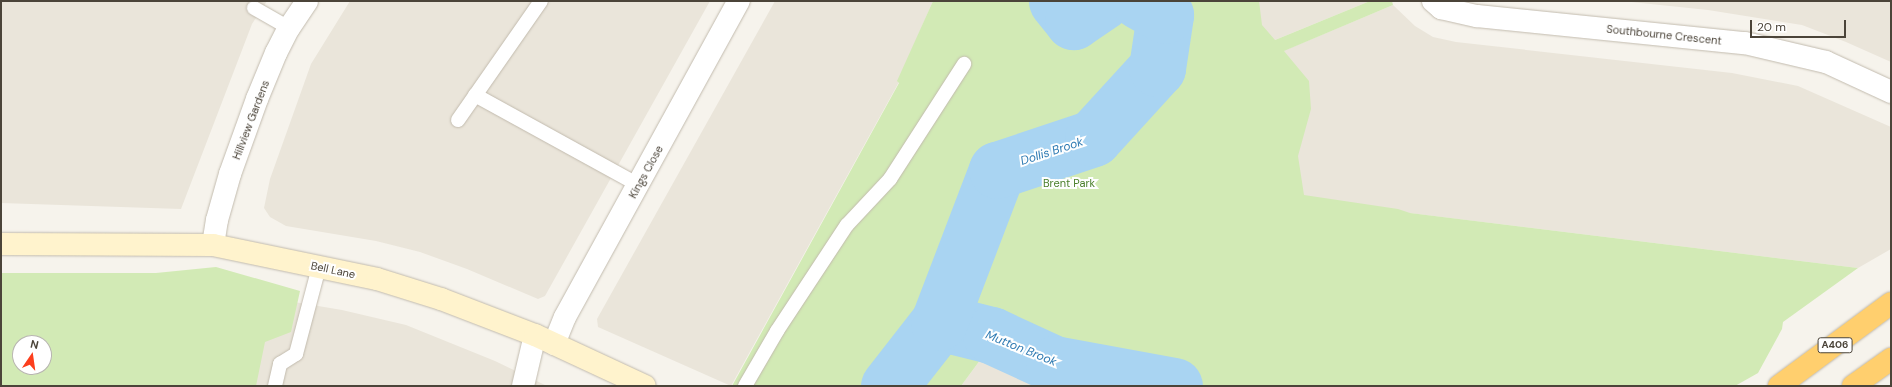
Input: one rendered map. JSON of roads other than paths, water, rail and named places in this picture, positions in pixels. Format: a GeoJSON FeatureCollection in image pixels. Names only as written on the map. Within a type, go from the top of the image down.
{"type":"FeatureCollection","features":[{"type":"Feature","properties":{"kind":"highway","name":"A406"},"geometry":{"type":"LineString","coordinates":[[1779,386],[1891,303]]}},
{"type":"Feature","properties":{"kind":"highway"},"geometry":{"type":"LineString","coordinates":[[1853,386],[1891,359]]}},
{"type":"Feature","properties":{"kind":"street","name":"Hillview Gardens"},"geometry":{"type":"LineString","coordinates":[[213,245],[217,220],[230,174],[257,100],[276,53],[289,28],[307,1]]}},
{"type":"Feature","properties":{"kind":"street","name":"Kings Close"},"geometry":{"type":"LineString","coordinates":[[524,386],[544,340],[565,317],[739,1]]}},
{"type":"Feature","properties":{"kind":"street","name":"Southbourne Crescent"},"geometry":{"type":"LineString","coordinates":[[1433,1],[1441,8],[1477,16],[1745,43],[1826,62],[1891,92]]}},
{"type":"Feature","properties":{"kind":"street","name":"Bell Lane"},"geometry":{"type":"LineString","coordinates":[[1,244],[213,245],[319,266],[377,279],[441,299],[544,340],[645,386]]}},
{"type":"Feature","properties":{"kind":"lane"},"geometry":{"type":"LineString","coordinates":[[458,120],[541,1]]}},
{"type":"Feature","properties":{"kind":"lane"},"geometry":{"type":"LineString","coordinates":[[254,8],[289,28]]}},
{"type":"Feature","properties":{"kind":"lane"},"geometry":{"type":"LineString","coordinates":[[745,386],[777,332],[847,225],[890,179],[964,64]]}},
{"type":"Feature","properties":{"kind":"lane"},"geometry":{"type":"LineString","coordinates":[[475,95],[639,185]]}},
{"type":"Feature","properties":{"kind":"lane"},"geometry":{"type":"LineString","coordinates":[[275,386],[280,364],[296,354],[319,266]]}},
{"type":"Feature","properties":{"kind":"waterway","name":"Dollis Brook"},"geometry":{"type":"LineString","coordinates":[[1057,1],[1073,21],[1103,1]]}},
{"type":"Feature","properties":{"kind":"waterway","name":"Dollis Brook"},"geometry":{"type":"LineString","coordinates":[[889,386],[939,322],[997,170],[1093,138],[1157,68],[1165,15],[1140,1]]}},
{"type":"Feature","properties":{"kind":"waterway","name":"Mutton Brook"},"geometry":{"type":"LineString","coordinates":[[939,322],[991,335],[1054,364],[1174,386]]}},
{"type":"Feature","properties":{"kind":"park label","name":"Brent Park"},"geometry":{"type":"Point","coordinates":[1069,183]}}]}
